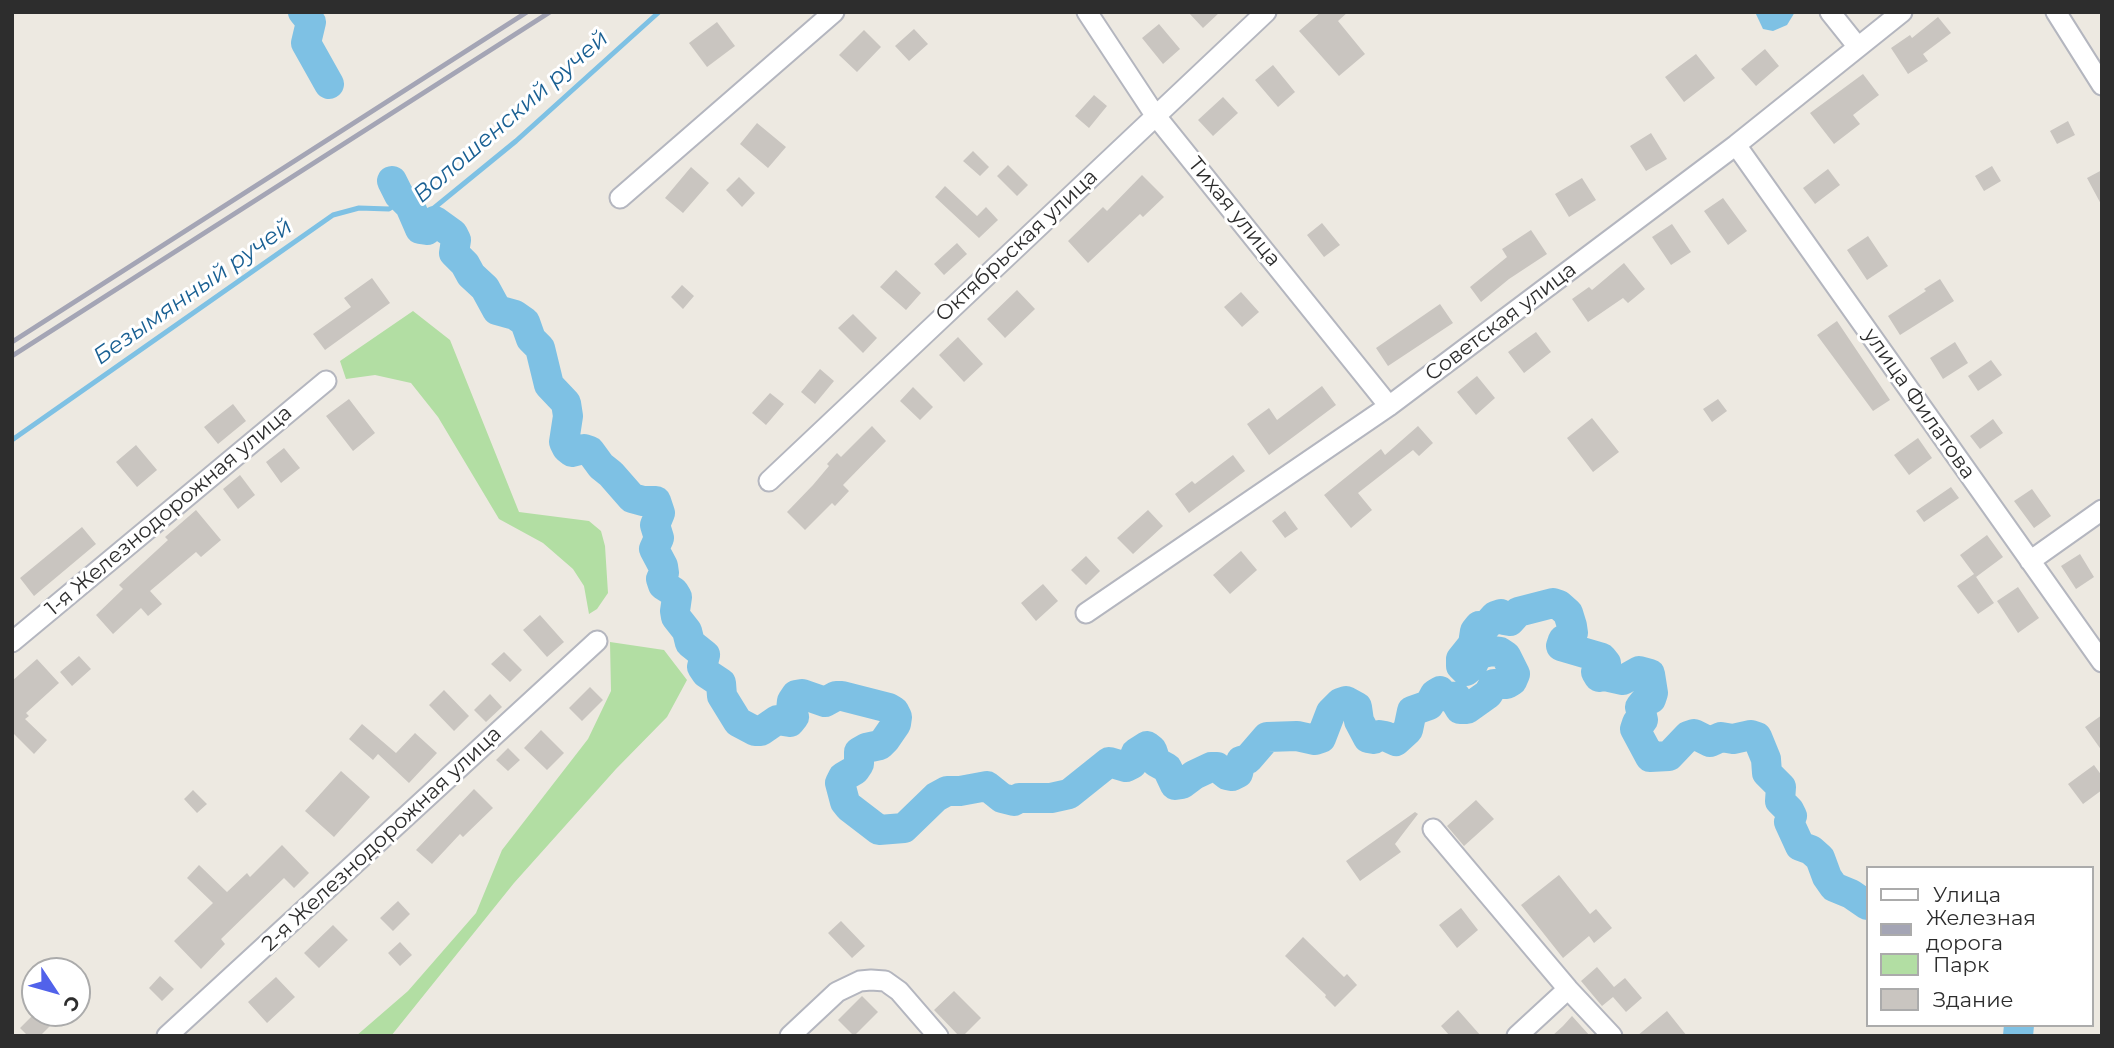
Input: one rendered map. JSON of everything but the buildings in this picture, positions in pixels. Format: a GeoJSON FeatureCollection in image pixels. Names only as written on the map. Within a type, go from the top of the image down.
{"type":"FeatureCollection","features":[{"type":"Feature","properties":{"kind":"street"},"geometry":{"type":"LineString","coordinates":[[620,198],[834,12]]}},
{"type":"Feature","properties":{"kind":"street","name":"Тихая улица"},"geometry":{"type":"LineString","coordinates":[[1087,12],[1155,115],[1389,406]]}},
{"type":"Feature","properties":{"kind":"street","name":"Октябрьская улица"},"geometry":{"type":"LineString","coordinates":[[769,481],[1266,12]]}},
{"type":"Feature","properties":{"kind":"street"},"geometry":{"type":"LineString","coordinates":[[1830,12],[1858,47]]}},
{"type":"Feature","properties":{"kind":"street","name":"Советская улица"},"geometry":{"type":"LineString","coordinates":[[1086,613],[1389,406],[1735,145],[1902,12]]}},
{"type":"Feature","properties":{"kind":"street"},"geometry":{"type":"LineString","coordinates":[[2056,12],[2102,85]]}},
{"type":"Feature","properties":{"kind":"street","name":"улица Филатова"},"geometry":{"type":"LineString","coordinates":[[1735,145],[2102,662]]}},
{"type":"Feature","properties":{"kind":"street","name":"1-я Железнодорожная улица"},"geometry":{"type":"LineString","coordinates":[[12,642],[326,381]]}},
{"type":"Feature","properties":{"kind":"street"},"geometry":{"type":"LineString","coordinates":[[2030,561],[2102,510]]}},
{"type":"Feature","properties":{"kind":"street","name":"2-я Железнодорожная улица"},"geometry":{"type":"LineString","coordinates":[[167,1036],[597,641]]}},
{"type":"Feature","properties":{"kind":"street"},"geometry":{"type":"LineString","coordinates":[[1433,829],[1568,989],[1612,1036]]}},
{"type":"Feature","properties":{"kind":"street"},"geometry":{"type":"LineString","coordinates":[[790,1036],[837,992],[860,981],[871,980],[885,981],[899,991],[938,1036]]}},
{"type":"Feature","properties":{"kind":"street"},"geometry":{"type":"LineString","coordinates":[[1517,1036],[1568,989]]}},
{"type":"Feature","properties":{"kind":"green space"},"geometry":{"type":"Polygon","coordinates":[[[413,311],[450,340],[519,512],[589,521],[601,531],[605,546],[608,593],[597,609],[589,614],[584,586],[573,569],[543,543],[499,519],[438,417],[411,383],[375,375],[346,379],[340,361],[413,311]]]}},
{"type":"Feature","properties":{"kind":"green space"},"geometry":{"type":"Polygon","coordinates":[[[610,642],[664,650],[687,680],[667,717],[616,769],[514,883],[391,1036],[356,1036],[408,991],[476,913],[502,850],[588,739],[611,691],[610,642]]]}},
{"type":"Feature","properties":{"kind":"water"},"geometry":{"type":"Polygon","coordinates":[[[1755,12],[1795,12],[1787,25],[1773,31],[1763,29],[1755,12]]]}},
{"type":"Feature","properties":{"kind":"waterway"},"geometry":{"type":"LineString","coordinates":[[303,12],[311,22],[306,43],[329,84]]}},
{"type":"Feature","properties":{"kind":"waterway","name":"Волошенский ручей"},"geometry":{"type":"LineString","coordinates":[[418,221],[516,141],[659,12]]}},
{"type":"Feature","properties":{"kind":"waterway"},"geometry":{"type":"LineString","coordinates":[[392,181],[399,195],[410,206],[420,229],[427,230],[435,221],[453,234],[456,240],[454,253],[485,288],[497,310],[515,315],[525,322],[531,339],[540,348],[549,385],[566,403],[568,416],[564,442],[567,448],[572,452],[584,449],[590,451],[632,498],[656,501],[660,513],[655,525],[659,538],[654,549],[663,566],[663,585],[677,597],[676,617],[687,631],[690,643],[705,655],[702,667],[721,683],[722,696],[738,722],[755,731],[761,731],[777,720],[790,722],[794,717],[791,710],[792,701],[796,695],[802,694],[825,702],[842,696],[894,711],[896,724],[885,740],[880,745],[859,752],[859,764],[855,770],[843,777],[840,783],[849,807],[879,830],[904,828],[936,797],[947,791],[987,786],[1002,798],[1014,801],[1019,798],[1051,798],[1069,794],[1109,762],[1126,767],[1132,764],[1136,753],[1147,746],[1152,750],[1156,762],[1167,768],[1175,785],[1182,784],[1211,767],[1217,767],[1232,776],[1238,773],[1241,761],[1248,759],[1267,737],[1297,736],[1315,740],[1321,738],[1331,712],[1346,701],[1357,707],[1359,721],[1368,738],[1374,739],[1379,735],[1396,741],[1408,730],[1412,711],[1429,705],[1440,691],[1444,696],[1456,697],[1460,709],[1467,709],[1488,694],[1494,684],[1507,684],[1512,681],[1515,674],[1506,656],[1500,652],[1478,654],[1466,671],[1461,666],[1461,659],[1473,644],[1475,631],[1479,626],[1486,626],[1495,616],[1501,614],[1504,620],[1510,621],[1518,612],[1553,603],[1568,613],[1572,626],[1570,639],[1563,640],[1561,646],[1602,658],[1606,663],[1596,672],[1599,677],[1623,680],[1639,671],[1650,674],[1653,693],[1651,699],[1640,707],[1643,720],[1637,723],[1635,729],[1650,757],[1669,756],[1688,736],[1694,734],[1710,742],[1721,737],[1757,737],[1766,759],[1767,773],[1781,787],[1780,801],[1792,816],[1789,822],[1800,846],[1811,850],[1820,858],[1834,887],[1866,904]]}},
{"type":"Feature","properties":{"kind":"waterway","name":"Безымянный ручей"},"geometry":{"type":"LineString","coordinates":[[12,440],[333,215],[359,208],[389,209],[404,199]]}},
{"type":"Feature","properties":{"kind":"waterway"},"geometry":{"type":"LineString","coordinates":[[2018,1036],[2019,1027]]}},
{"type":"Feature","properties":{"kind":"railway"},"geometry":{"type":"LineString","coordinates":[[12,342],[527,12]]}},
{"type":"Feature","properties":{"kind":"railway"},"geometry":{"type":"LineString","coordinates":[[12,356],[550,12]]}}]}
